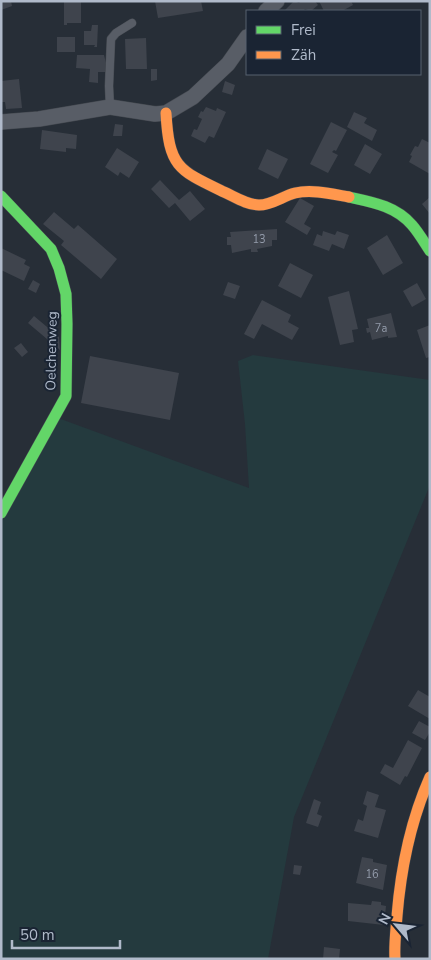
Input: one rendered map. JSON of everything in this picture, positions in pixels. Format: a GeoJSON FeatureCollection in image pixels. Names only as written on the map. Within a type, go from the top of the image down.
{"type":"FeatureCollection","features":[{"type":"Feature","properties":{"kind":"street"},"geometry":{"type":"LineString","coordinates":[[267,10],[277,1]]}},
{"type":"Feature","properties":{"kind":"street"},"geometry":{"type":"LineString","coordinates":[[1,122],[39,119],[110,107],[155,114],[166,113],[193,97],[228,64],[246,38]]}},
{"type":"Feature","properties":{"kind":"street"},"geometry":{"type":"LineString","coordinates":[[166,113],[166,130],[177,163],[186,172],[208,185],[244,201],[259,205],[269,203],[286,194],[302,191],[373,202],[394,209],[409,221],[430,251]]}},
{"type":"Feature","properties":{"kind":"street","name":"Oelchenweg"},"geometry":{"type":"LineString","coordinates":[[1,196],[51,249],[59,268],[66,294],[67,324],[66,396],[1,513]]}},
{"type":"Feature","properties":{"kind":"street"},"geometry":{"type":"LineString","coordinates":[[395,959],[398,884],[405,843],[417,804],[430,777]]}},
{"type":"Feature","properties":{"kind":"lane"},"geometry":{"type":"LineString","coordinates":[[110,107],[111,39],[116,33],[132,23]]}},
{"type":"Feature","properties":{"kind":"green space"},"geometry":{"type":"Polygon","coordinates":[[[253,355],[430,380],[430,485],[294,817],[268,959],[1,959],[1,517],[58,418],[249,488],[245,424],[238,361],[253,355]]]}},
{"type":"Feature","properties":{"kind":"building"},"geometry":{"type":"Polygon","coordinates":[[[1,1],[11,1],[12,6],[1,10],[1,1]]]}},
{"type":"Feature","properties":{"kind":"building"},"geometry":{"type":"Polygon","coordinates":[[[64,1],[81,1],[81,23],[67,23],[67,25],[64,25],[64,1]]]}},
{"type":"Feature","properties":{"kind":"building"},"geometry":{"type":"Polygon","coordinates":[[[155,1],[201,1],[203,11],[158,18],[155,1]]]}},
{"type":"Feature","properties":{"kind":"building"},"geometry":{"type":"Polygon","coordinates":[[[294,1],[299,3],[301,1],[315,1],[318,5],[312,10],[285,10],[294,1]]]}},
{"type":"Feature","properties":{"kind":"building"},"geometry":{"type":"Polygon","coordinates":[[[319,1],[351,1],[353,5],[344,10],[324,10],[319,1]]]}},
{"type":"Feature","properties":{"kind":"building"},"geometry":{"type":"Polygon","coordinates":[[[92,25],[98,25],[97,47],[94,47],[95,45],[84,45],[84,31],[91,31],[92,25]]]}},
{"type":"Feature","properties":{"kind":"building"},"geometry":{"type":"Polygon","coordinates":[[[57,37],[75,37],[75,52],[57,52],[57,37]]]}},
{"type":"Feature","properties":{"kind":"building"},"geometry":{"type":"Polygon","coordinates":[[[146,38],[147,69],[126,69],[125,39],[146,38]]]}},
{"type":"Feature","properties":{"kind":"building"},"geometry":{"type":"Polygon","coordinates":[[[77,55],[104,55],[106,63],[105,72],[98,72],[98,83],[89,82],[90,69],[76,68],[77,55]]]}},
{"type":"Feature","properties":{"kind":"building"},"geometry":{"type":"Polygon","coordinates":[[[151,69],[157,69],[157,80],[151,81],[151,69]]]}},
{"type":"Feature","properties":{"kind":"building"},"geometry":{"type":"Polygon","coordinates":[[[19,79],[22,108],[6,109],[5,102],[1,102],[1,81],[19,79]]]}},
{"type":"Feature","properties":{"kind":"building"},"geometry":{"type":"Polygon","coordinates":[[[225,81],[235,85],[232,95],[222,92],[225,81]]]}},
{"type":"Feature","properties":{"kind":"building"},"geometry":{"type":"Polygon","coordinates":[[[206,107],[216,111],[217,108],[226,112],[214,138],[209,136],[205,143],[191,136],[194,129],[197,130],[202,119],[198,117],[201,111],[203,112],[206,107]]]}},
{"type":"Feature","properties":{"kind":"building"},"geometry":{"type":"Polygon","coordinates":[[[354,112],[367,118],[364,123],[377,130],[372,141],[347,127],[354,112]]]}},
{"type":"Feature","properties":{"kind":"building"},"geometry":{"type":"Polygon","coordinates":[[[331,122],[347,130],[336,151],[332,152],[338,155],[328,173],[310,164],[331,122]]]}},
{"type":"Feature","properties":{"kind":"building"},"geometry":{"type":"Polygon","coordinates":[[[115,124],[123,125],[122,136],[113,136],[115,124]]]}},
{"type":"Feature","properties":{"kind":"building"},"geometry":{"type":"Polygon","coordinates":[[[42,130],[77,135],[76,149],[66,148],[66,152],[40,149],[42,130]]]}},
{"type":"Feature","properties":{"kind":"building"},"geometry":{"type":"Polygon","coordinates":[[[422,139],[430,143],[430,174],[409,162],[412,156],[410,155],[415,146],[418,147],[422,139]]]}},
{"type":"Feature","properties":{"kind":"building"},"geometry":{"type":"Polygon","coordinates":[[[365,144],[382,154],[370,174],[354,165],[365,144]]]}},
{"type":"Feature","properties":{"kind":"building"},"geometry":{"type":"Polygon","coordinates":[[[117,148],[139,162],[129,178],[120,172],[118,176],[105,167],[117,148]]]}},
{"type":"Feature","properties":{"kind":"building"},"geometry":{"type":"Polygon","coordinates":[[[267,149],[288,159],[278,179],[258,169],[267,149]]]}},
{"type":"Feature","properties":{"kind":"building"},"geometry":{"type":"Polygon","coordinates":[[[160,180],[179,200],[190,191],[205,209],[190,221],[175,203],[169,208],[151,189],[160,180]]]}},
{"type":"Feature","properties":{"kind":"building"},"geometry":{"type":"Polygon","coordinates":[[[430,197],[430,214],[422,204],[430,197]]]}},
{"type":"Feature","properties":{"kind":"building"},"geometry":{"type":"Polygon","coordinates":[[[300,198],[314,206],[304,224],[311,228],[307,235],[285,222],[300,198]]]}},
{"type":"Feature","properties":{"kind":"building"},"geometry":{"type":"Polygon","coordinates":[[[54,212],[74,229],[78,225],[117,259],[101,279],[61,245],[64,241],[43,224],[54,212]]]}},
{"type":"Feature","properties":{"kind":"building"},"geometry":{"type":"Polygon","coordinates":[[[277,229],[277,240],[272,240],[272,246],[257,249],[258,252],[251,252],[251,249],[232,253],[231,245],[227,245],[227,237],[231,237],[230,232],[277,229]]]}},
{"type":"Feature","properties":{"kind":"building"},"geometry":{"type":"Polygon","coordinates":[[[323,231],[335,235],[337,231],[349,235],[344,249],[332,244],[329,251],[313,245],[317,234],[322,236],[323,231]]]}},
{"type":"Feature","properties":{"kind":"building"},"geometry":{"type":"Polygon","coordinates":[[[387,235],[403,263],[383,275],[367,248],[387,235]]]}},
{"type":"Feature","properties":{"kind":"building"},"geometry":{"type":"Polygon","coordinates":[[[1,248],[26,260],[24,264],[30,267],[24,281],[1,270],[1,248]]]}},
{"type":"Feature","properties":{"kind":"building"},"geometry":{"type":"Polygon","coordinates":[[[290,263],[313,275],[301,298],[278,286],[290,263]]]}},
{"type":"Feature","properties":{"kind":"building"},"geometry":{"type":"Polygon","coordinates":[[[33,280],[40,284],[36,293],[28,289],[33,280]]]}},
{"type":"Feature","properties":{"kind":"building"},"geometry":{"type":"Polygon","coordinates":[[[228,282],[240,286],[235,299],[223,295],[228,282]]]}},
{"type":"Feature","properties":{"kind":"building"},"geometry":{"type":"Polygon","coordinates":[[[417,283],[426,299],[412,307],[403,291],[417,283]]]}},
{"type":"Feature","properties":{"kind":"building"},"geometry":{"type":"Polygon","coordinates":[[[349,291],[358,329],[352,330],[354,342],[340,345],[328,297],[349,291]]]}},
{"type":"Feature","properties":{"kind":"building"},"geometry":{"type":"Polygon","coordinates":[[[262,300],[291,315],[288,322],[299,328],[292,340],[262,324],[254,339],[244,334],[262,300]]]}},
{"type":"Feature","properties":{"kind":"building"},"geometry":{"type":"Polygon","coordinates":[[[391,313],[397,337],[388,338],[388,336],[372,340],[370,332],[367,333],[366,328],[369,328],[367,319],[391,313]]]}},
{"type":"Feature","properties":{"kind":"building"},"geometry":{"type":"Polygon","coordinates":[[[34,316],[59,337],[60,350],[28,323],[34,316]]]}},
{"type":"Feature","properties":{"kind":"building"},"geometry":{"type":"Polygon","coordinates":[[[430,325],[430,357],[426,358],[417,330],[430,325]]]}},
{"type":"Feature","properties":{"kind":"building"},"geometry":{"type":"Polygon","coordinates":[[[21,343],[28,352],[22,357],[14,348],[21,343]]]}},
{"type":"Feature","properties":{"kind":"building"},"geometry":{"type":"Polygon","coordinates":[[[90,356],[179,373],[170,420],[81,403],[90,356]]]}},
{"type":"Feature","properties":{"kind":"building"},"geometry":{"type":"Polygon","coordinates":[[[418,690],[430,697],[430,719],[408,706],[418,690]]]}},
{"type":"Feature","properties":{"kind":"building"},"geometry":{"type":"Polygon","coordinates":[[[419,721],[430,727],[430,732],[425,740],[412,733],[419,721]]]}},
{"type":"Feature","properties":{"kind":"building"},"geometry":{"type":"Polygon","coordinates":[[[408,740],[422,748],[407,777],[405,776],[400,785],[380,773],[385,764],[393,768],[408,740]]]}},
{"type":"Feature","properties":{"kind":"building"},"geometry":{"type":"Polygon","coordinates":[[[367,791],[379,795],[375,807],[386,810],[378,838],[354,831],[358,819],[363,821],[367,806],[363,804],[367,791]]]}},
{"type":"Feature","properties":{"kind":"building"},"geometry":{"type":"Polygon","coordinates":[[[314,799],[321,802],[317,814],[322,816],[318,827],[306,823],[314,799]]]}},
{"type":"Feature","properties":{"kind":"building"},"geometry":{"type":"Polygon","coordinates":[[[362,857],[387,865],[383,890],[356,883],[362,857]]]}},
{"type":"Feature","properties":{"kind":"building"},"geometry":{"type":"Polygon","coordinates":[[[294,865],[302,866],[300,875],[293,874],[294,865]]]}},
{"type":"Feature","properties":{"kind":"building"},"geometry":{"type":"Polygon","coordinates":[[[372,901],[381,902],[381,905],[386,906],[384,925],[348,921],[348,903],[371,905],[372,901]]]}},
{"type":"Feature","properties":{"kind":"building"},"geometry":{"type":"Polygon","coordinates":[[[324,947],[340,949],[339,959],[323,959],[324,947]]]}},
{"type":"Feature","properties":{"kind":"traffic: fast"},"geometry":{"type":"LineString","coordinates":[[1,196],[51,249],[59,268],[66,294],[67,324],[66,396],[1,513]]}},
{"type":"Feature","properties":{"kind":"traffic: fast"},"geometry":{"type":"LineString","coordinates":[[349,197],[383,206],[399,213],[415,228],[430,251]]}},
{"type":"Feature","properties":{"kind":"traffic: slow"},"geometry":{"type":"LineString","coordinates":[[166,113],[170,145],[179,164],[186,172],[196,178],[241,200],[250,204],[264,205],[295,193],[308,192],[322,192],[349,197]]}},
{"type":"Feature","properties":{"kind":"traffic: slow"},"geometry":{"type":"LineString","coordinates":[[395,959],[397,916],[404,862],[417,811],[430,777]]}}]}
